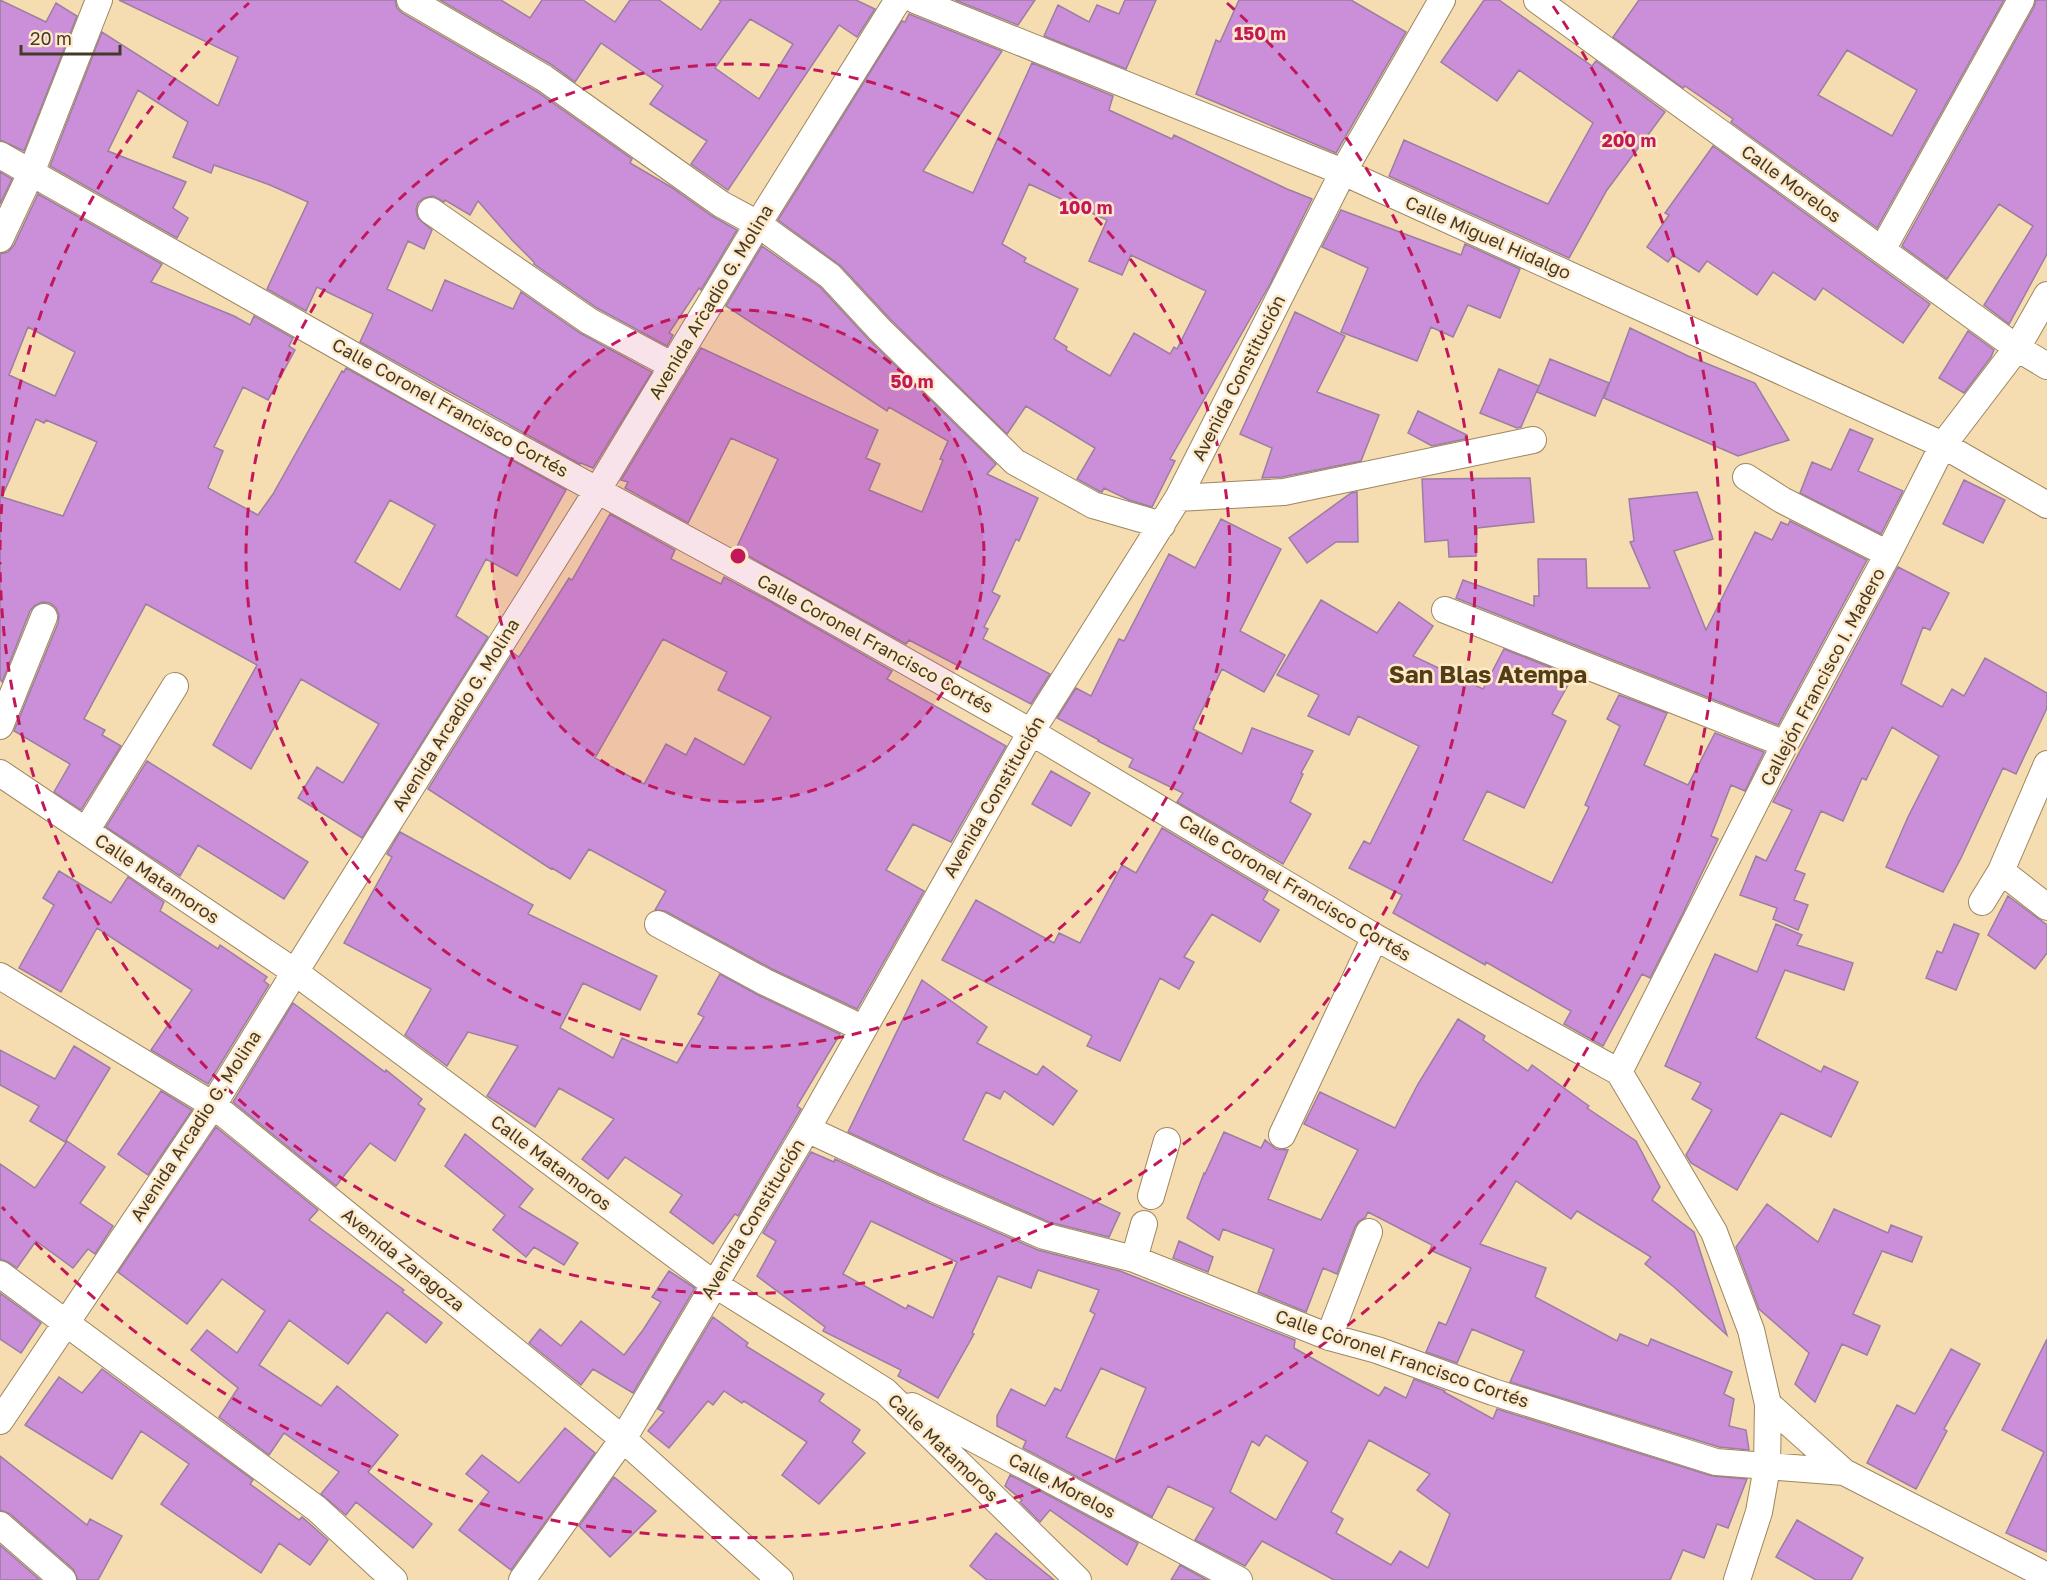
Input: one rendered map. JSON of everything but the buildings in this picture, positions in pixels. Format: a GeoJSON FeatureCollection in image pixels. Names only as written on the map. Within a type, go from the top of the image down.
{"type":"FeatureCollection","features":[{"type":"Feature","properties":{"kind":"street"},"geometry":{"type":"LineString","coordinates":[[0,238],[31,173],[99,0]]}},
{"type":"Feature","properties":{"kind":"street"},"geometry":{"type":"LineString","coordinates":[[410,0],[544,78],[721,204],[758,224],[830,276],[880,330],[1015,462],[1093,505],[1162,525]]}},
{"type":"Feature","properties":{"kind":"street","name":"Avenida Arcadio G. Molina"},"geometry":{"type":"LineString","coordinates":[[0,1421],[213,1106],[597,491],[758,224],[898,0]]}},
{"type":"Feature","properties":{"kind":"street","name":"Calle Miguel Hidalgo"},"geometry":{"type":"LineString","coordinates":[[915,0],[1343,172],[1943,445],[2047,504]]}},
{"type":"Feature","properties":{"kind":"street","name":"Avenida Constitución"},"geometry":{"type":"LineString","coordinates":[[522,1580],[623,1439],[807,1129],[1031,732],[1178,498],[1343,172],[1442,0]]}},
{"type":"Feature","properties":{"kind":"street","name":"Calle Morelos"},"geometry":{"type":"LineString","coordinates":[[1537,0],[2017,348],[2047,366]]}},
{"type":"Feature","properties":{"kind":"street"},"geometry":{"type":"LineString","coordinates":[[1882,250],[2021,0]]}},
{"type":"Feature","properties":{"kind":"street","name":"Calle Coronel Francisco Cortés"},"geometry":{"type":"LineString","coordinates":[[0,155],[443,406],[778,589],[1031,732],[1375,937],[1619,1072]]}},
{"type":"Feature","properties":{"kind":"street"},"geometry":{"type":"LineString","coordinates":[[431,211],[588,321],[673,366]]}},
{"type":"Feature","properties":{"kind":"street","name":"Callejón Francisco I. Madero"},"geometry":{"type":"LineString","coordinates":[[1619,1072],[1785,744],[1888,554],[1943,445],[2017,348],[2047,295]]}},
{"type":"Feature","properties":{"kind":"street"},"geometry":{"type":"LineString","coordinates":[[1178,498],[1284,492],[1533,440]]}},
{"type":"Feature","properties":{"kind":"street"},"geometry":{"type":"LineString","coordinates":[[1746,477],[1782,500],[1888,554]]}},
{"type":"Feature","properties":{"kind":"street"},"geometry":{"type":"LineString","coordinates":[[1445,609],[1785,744]]}},
{"type":"Feature","properties":{"kind":"street"},"geometry":{"type":"LineString","coordinates":[[0,726],[44,617]]}},
{"type":"Feature","properties":{"kind":"street"},"geometry":{"type":"LineString","coordinates":[[86,831],[175,686]]}},
{"type":"Feature","properties":{"kind":"street"},"geometry":{"type":"LineString","coordinates":[[1982,902],[2001,871],[2047,764]]}},
{"type":"Feature","properties":{"kind":"street","name":"Calle Matamoros"},"geometry":{"type":"LineString","coordinates":[[0,773],[295,972],[714,1284],[885,1391],[1078,1580]]}},
{"type":"Feature","properties":{"kind":"street"},"geometry":{"type":"LineString","coordinates":[[2001,871],[2047,907]]}},
{"type":"Feature","properties":{"kind":"street"},"geometry":{"type":"LineString","coordinates":[[658,924],[765,982],[862,1029]]}},
{"type":"Feature","properties":{"kind":"street"},"geometry":{"type":"LineString","coordinates":[[1282,1135],[1375,937]]}},
{"type":"Feature","properties":{"kind":"street","name":"Avenida Zaragoza"},"geometry":{"type":"LineString","coordinates":[[0,976],[213,1106],[623,1439],[780,1580]]}},
{"type":"Feature","properties":{"kind":"street"},"geometry":{"type":"LineString","coordinates":[[1619,1072],[1714,1233],[1751,1330],[1768,1404],[1767,1467],[1759,1512],[1737,1580]]}},
{"type":"Feature","properties":{"kind":"street","name":"Calle Coronel Francisco Cortés"},"geometry":{"type":"LineString","coordinates":[[807,1129],[935,1189],[1044,1236],[1134,1259],[1329,1337],[1377,1350],[1493,1392],[1716,1462],[1844,1472]]}},
{"type":"Feature","properties":{"kind":"street"},"geometry":{"type":"LineString","coordinates":[[1151,1196],[1167,1141]]}},
{"type":"Feature","properties":{"kind":"street"},"geometry":{"type":"LineString","coordinates":[[1134,1259],[1144,1224]]}},
{"type":"Feature","properties":{"kind":"street"},"geometry":{"type":"LineString","coordinates":[[1329,1337],[1370,1232]]}},
{"type":"Feature","properties":{"kind":"street"},"geometry":{"type":"LineString","coordinates":[[0,1274],[316,1509],[394,1580]]}},
{"type":"Feature","properties":{"kind":"street","name":"Calle Morelos"},"geometry":{"type":"LineString","coordinates":[[885,1391],[1239,1580]]}},
{"type":"Feature","properties":{"kind":"street","name":"Calle Coronel Francisco Cortés"},"geometry":{"type":"LineString","coordinates":[[1768,1404],[1844,1472],[2047,1576]]}},
{"type":"Feature","properties":{"kind":"street"},"geometry":{"type":"LineString","coordinates":[[0,1526],[63,1580]]}},
{"type":"Feature","properties":{"kind":"district","name":"San Blas Atempa"},"geometry":{"type":"Point","coordinates":[1488,675]}}]}
